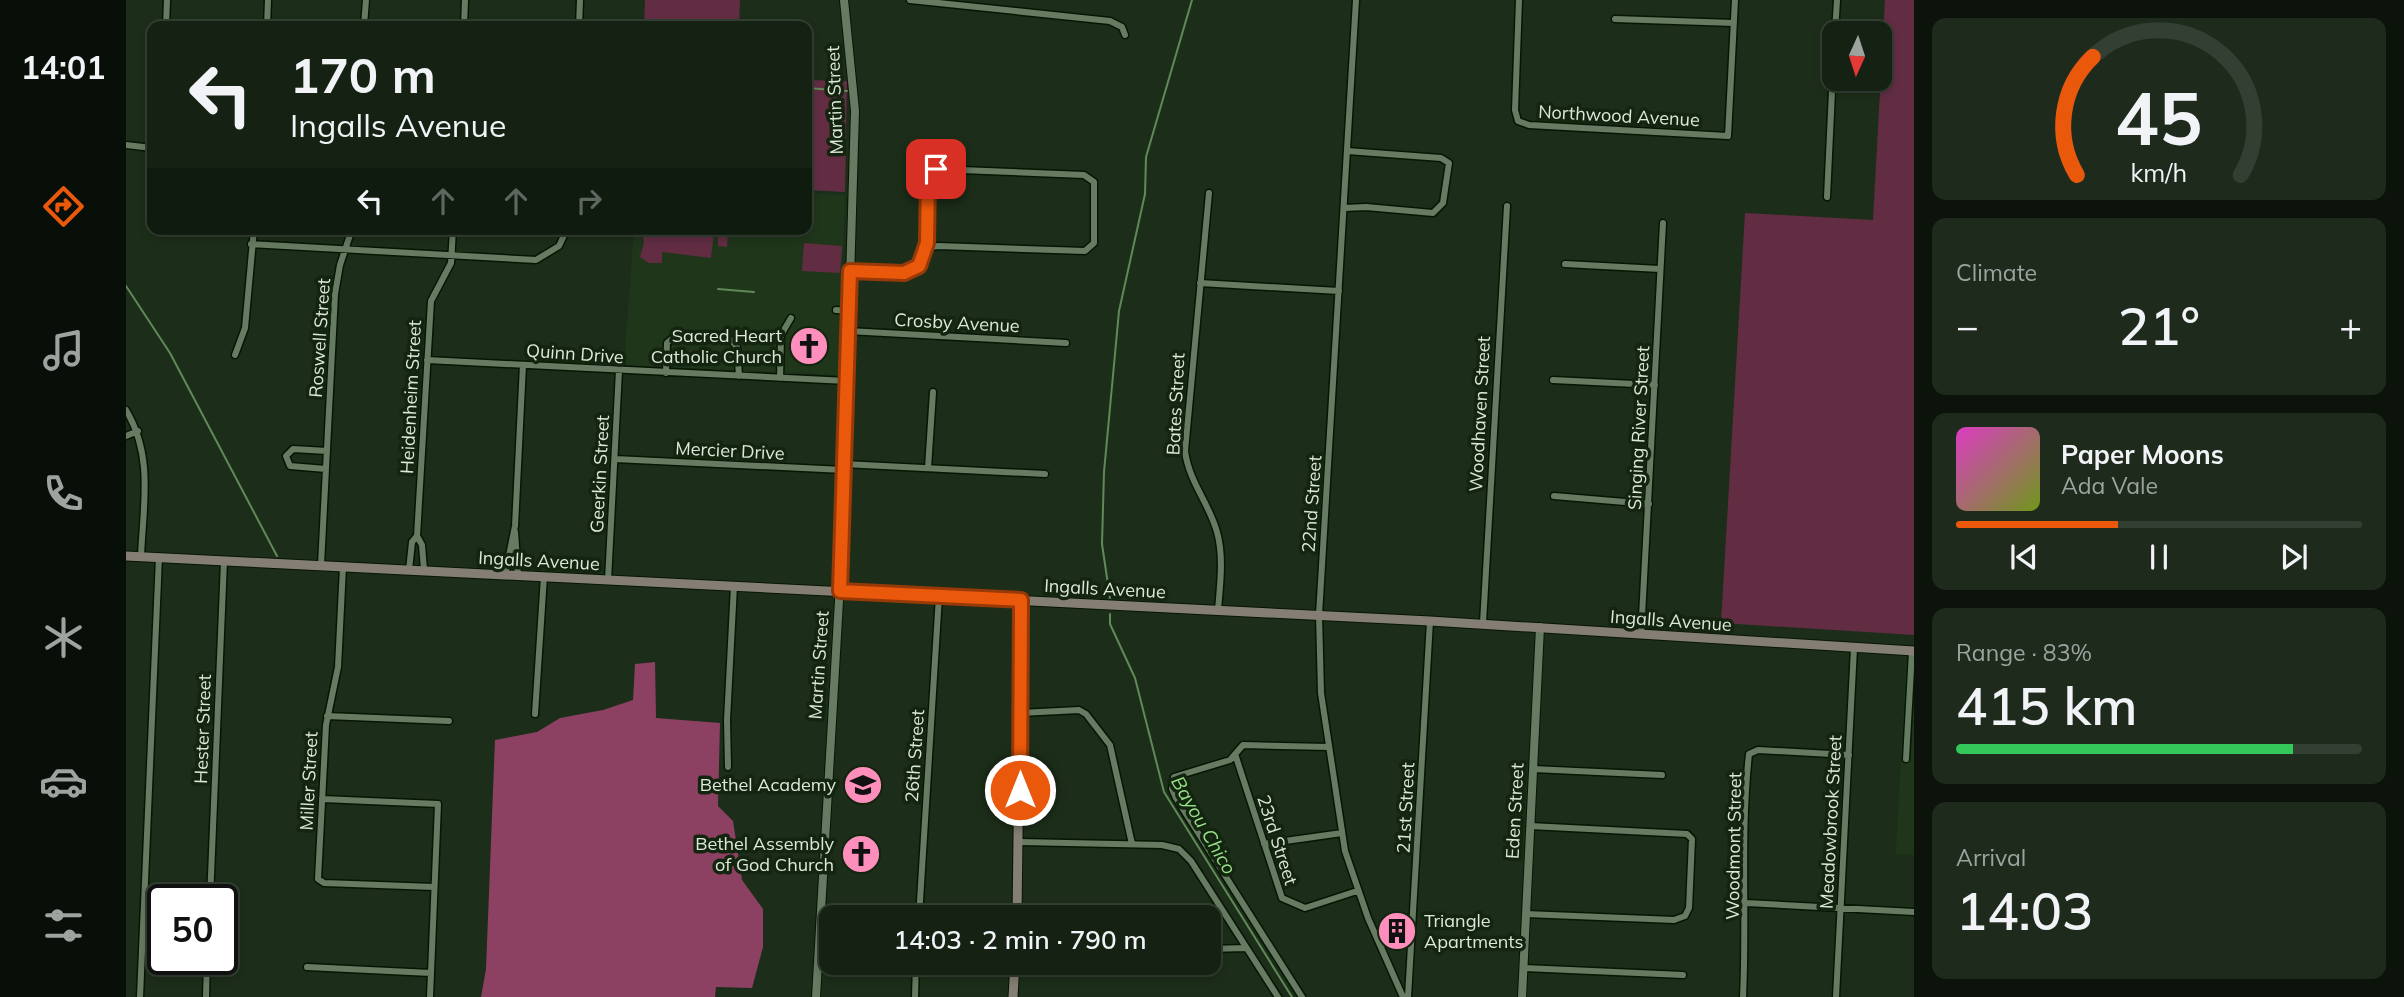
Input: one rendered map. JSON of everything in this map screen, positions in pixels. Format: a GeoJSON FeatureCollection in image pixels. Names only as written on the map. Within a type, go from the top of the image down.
{"type":"FeatureCollection","features":[{"type":"Feature","properties":{"kind":"main road","name":"Ingalls Avenue"},"geometry":{"type":"LineString","coordinates":[[126,556],[1319,615],[1913,651]]}},
{"type":"Feature","properties":{"kind":"main road"},"geometry":{"type":"LineString","coordinates":[[1017,905],[1021,600]]}},
{"type":"Feature","properties":{"kind":"main road"},"geometry":{"type":"LineString","coordinates":[[1013,997],[1014,975]]}},
{"type":"Feature","properties":{"kind":"street"},"geometry":{"type":"LineString","coordinates":[[166,21],[167,0]]}},
{"type":"Feature","properties":{"kind":"street"},"geometry":{"type":"LineString","coordinates":[[267,21],[268,0]]}},
{"type":"Feature","properties":{"kind":"street"},"geometry":{"type":"LineString","coordinates":[[364,21],[366,0]]}},
{"type":"Feature","properties":{"kind":"street"},"geometry":{"type":"LineString","coordinates":[[464,21],[465,0]]}},
{"type":"Feature","properties":{"kind":"street"},"geometry":{"type":"LineString","coordinates":[[579,21],[580,0]]}},
{"type":"Feature","properties":{"kind":"street","name":"Martin Street"},"geometry":{"type":"LineString","coordinates":[[816,997],[840,591],[855,111],[844,0]]}},
{"type":"Feature","properties":{"kind":"street"},"geometry":{"type":"LineString","coordinates":[[911,0],[1110,21],[1122,27],[1125,35]]}},
{"type":"Feature","properties":{"kind":"street","name":"22nd Street"},"geometry":{"type":"LineString","coordinates":[[1356,0],[1319,615],[1319,675],[1342,833],[1357,891],[1405,997]]}},
{"type":"Feature","properties":{"kind":"street","name":"Northwood Avenue"},"geometry":{"type":"LineString","coordinates":[[1519,0],[1515,110],[1518,121],[1528,125],[1728,136],[1734,23]]}},
{"type":"Feature","properties":{"kind":"street"},"geometry":{"type":"LineString","coordinates":[[1615,19],[1734,23],[1735,0]]}},
{"type":"Feature","properties":{"kind":"street"},"geometry":{"type":"LineString","coordinates":[[1836,21],[1837,0]]}},
{"type":"Feature","properties":{"kind":"street"},"geometry":{"type":"LineString","coordinates":[[1827,198],[1832,91]]}},
{"type":"Feature","properties":{"kind":"street"},"geometry":{"type":"LineString","coordinates":[[126,145],[147,147]]}},
{"type":"Feature","properties":{"kind":"street"},"geometry":{"type":"LineString","coordinates":[[1344,208],[1366,207],[1433,213],[1443,203],[1449,163],[1441,158],[1348,151]]}},
{"type":"Feature","properties":{"kind":"street"},"geometry":{"type":"LineString","coordinates":[[850,271],[911,272],[919,266],[929,245],[927,183],[936,169],[1084,175],[1094,182],[1094,243],[1085,251],[929,245]]}},
{"type":"Feature","properties":{"kind":"street","name":"Bates Street"},"geometry":{"type":"LineString","coordinates":[[1209,193],[1185,450],[1189,472],[1211,516],[1219,542],[1218,610]]}},
{"type":"Feature","properties":{"kind":"street","name":"Woodhaven Street"},"geometry":{"type":"LineString","coordinates":[[1483,624],[1507,206]]}},
{"type":"Feature","properties":{"kind":"street","name":"Singing River Street"},"geometry":{"type":"LineString","coordinates":[[1641,635],[1663,223]]}},
{"type":"Feature","properties":{"kind":"street"},"geometry":{"type":"LineString","coordinates":[[235,355],[246,328],[253,235]]}},
{"type":"Feature","properties":{"kind":"street","name":"Roswell Street"},"geometry":{"type":"LineString","coordinates":[[321,565],[335,294],[350,235]]}},
{"type":"Feature","properties":{"kind":"street","name":"Heidenheim Street"},"geometry":{"type":"LineString","coordinates":[[409,570],[412,542],[417,536],[430,301],[452,257],[453,235]]}},
{"type":"Feature","properties":{"kind":"street"},"geometry":{"type":"LineString","coordinates":[[251,244],[536,260],[552,252],[565,235]]}},
{"type":"Feature","properties":{"kind":"street"},"geometry":{"type":"LineString","coordinates":[[1565,264],[1660,269]]}},
{"type":"Feature","properties":{"kind":"street"},"geometry":{"type":"LineString","coordinates":[[1200,283],[1339,291]]}},
{"type":"Feature","properties":{"kind":"street"},"geometry":{"type":"LineString","coordinates":[[836,310],[849,311]]}},
{"type":"Feature","properties":{"kind":"street"},"geometry":{"type":"LineString","coordinates":[[779,378],[781,335],[791,318]]}},
{"type":"Feature","properties":{"kind":"street","name":"Crosby Avenue"},"geometry":{"type":"LineString","coordinates":[[848,331],[1066,343]]}},
{"type":"Feature","properties":{"kind":"street"},"geometry":{"type":"LineString","coordinates":[[666,373],[667,343],[674,337],[731,340],[737,347],[739,376]]}},
{"type":"Feature","properties":{"kind":"street","name":"Quinn Drive"},"geometry":{"type":"LineString","coordinates":[[427,360],[847,381]]}},
{"type":"Feature","properties":{"kind":"street"},"geometry":{"type":"LineString","coordinates":[[519,575],[515,526],[523,365]]}},
{"type":"Feature","properties":{"kind":"street","name":"Geerkin Street"},"geometry":{"type":"LineString","coordinates":[[608,580],[619,370]]}},
{"type":"Feature","properties":{"kind":"street"},"geometry":{"type":"LineString","coordinates":[[1553,380],[1655,385]]}},
{"type":"Feature","properties":{"kind":"street"},"geometry":{"type":"LineString","coordinates":[[928,468],[933,392]]}},
{"type":"Feature","properties":{"kind":"street"},"geometry":{"type":"LineString","coordinates":[[126,411],[138,430],[145,467],[141,557]]}},
{"type":"Feature","properties":{"kind":"street"},"geometry":{"type":"LineString","coordinates":[[126,436],[138,430]]}},
{"type":"Feature","properties":{"kind":"street"},"geometry":{"type":"LineString","coordinates":[[326,469],[290,466],[286,456],[293,449],[327,451]]}},
{"type":"Feature","properties":{"kind":"street","name":"Mercier Drive"},"geometry":{"type":"LineString","coordinates":[[615,459],[1045,474]]}},
{"type":"Feature","properties":{"kind":"street"},"geometry":{"type":"LineString","coordinates":[[1554,496],[1649,503]]}},
{"type":"Feature","properties":{"kind":"street"},"geometry":{"type":"LineString","coordinates":[[505,575],[515,526]]}},
{"type":"Feature","properties":{"kind":"street"},"geometry":{"type":"LineString","coordinates":[[417,536],[422,545],[424,570]]}},
{"type":"Feature","properties":{"kind":"street"},"geometry":{"type":"LineString","coordinates":[[140,997],[159,557]]}},
{"type":"Feature","properties":{"kind":"street","name":"Hester Street"},"geometry":{"type":"LineString","coordinates":[[211,884],[224,561]]}},
{"type":"Feature","properties":{"kind":"street","name":"Miller Street"},"geometry":{"type":"LineString","coordinates":[[343,566],[338,667],[327,716],[320,882],[434,887]]}},
{"type":"Feature","properties":{"kind":"street"},"geometry":{"type":"LineString","coordinates":[[535,714],[544,576]]}},
{"type":"Feature","properties":{"kind":"street"},"geometry":{"type":"LineString","coordinates":[[728,768],[727,720],[734,586]]}},
{"type":"Feature","properties":{"kind":"street","name":"26th Street"},"geometry":{"type":"LineString","coordinates":[[920,905],[939,596]]}},
{"type":"Feature","properties":{"kind":"street","name":"21st Street"},"geometry":{"type":"LineString","coordinates":[[1405,997],[1430,621]]}},
{"type":"Feature","properties":{"kind":"street","name":"Eden Street"},"geometry":{"type":"LineString","coordinates":[[1522,997],[1541,627]]}},
{"type":"Feature","properties":{"kind":"street","name":"Meadowbrook Street"},"geometry":{"type":"LineString","coordinates":[[1836,997],[1854,648]]}},
{"type":"Feature","properties":{"kind":"street"},"geometry":{"type":"LineString","coordinates":[[1906,759],[1911,720],[1913,651]]}},
{"type":"Feature","properties":{"kind":"street"},"geometry":{"type":"LineString","coordinates":[[1020,713],[1079,710],[1086,714],[1113,753],[1116,782],[1127,810],[1132,844]]}},
{"type":"Feature","properties":{"kind":"street"},"geometry":{"type":"LineString","coordinates":[[327,716],[449,721]]}},
{"type":"Feature","properties":{"kind":"street"},"geometry":{"type":"LineString","coordinates":[[1302,997],[1176,798],[1173,780],[1184,772],[1230,760],[1240,747],[1251,744],[1329,747]]}},
{"type":"Feature","properties":{"kind":"street","name":"Woodmont Street"},"geometry":{"type":"LineString","coordinates":[[1743,997],[1746,903],[1744,862],[1751,752],[1849,755]]}},
{"type":"Feature","properties":{"kind":"street","name":"23rd Street"},"geometry":{"type":"LineString","coordinates":[[1235,754],[1277,890],[1286,901],[1305,908],[1357,891]]}},
{"type":"Feature","properties":{"kind":"street"},"geometry":{"type":"LineString","coordinates":[[1533,769],[1662,775]]}},
{"type":"Feature","properties":{"kind":"street"},"geometry":{"type":"LineString","coordinates":[[322,799],[438,804],[430,997]]}},
{"type":"Feature","properties":{"kind":"street"},"geometry":{"type":"LineString","coordinates":[[1526,914],[1674,920],[1685,916],[1689,908],[1692,839],[1688,834],[1530,826]]}},
{"type":"Feature","properties":{"kind":"street"},"geometry":{"type":"LineString","coordinates":[[1264,845],[1342,833]]}},
{"type":"Feature","properties":{"kind":"street"},"geometry":{"type":"LineString","coordinates":[[1020,842],[1172,846],[1185,854],[1278,997]]}},
{"type":"Feature","properties":{"kind":"street"},"geometry":{"type":"LineString","coordinates":[[1746,903],[1914,912]]}},
{"type":"Feature","properties":{"kind":"street"},"geometry":{"type":"LineString","coordinates":[[1221,949],[1246,948]]}},
{"type":"Feature","properties":{"kind":"street"},"geometry":{"type":"LineString","coordinates":[[307,967],[431,973]]}},
{"type":"Feature","properties":{"kind":"street"},"geometry":{"type":"LineString","coordinates":[[1523,968],[1683,975]]}},
{"type":"Feature","properties":{"kind":"street"},"geometry":{"type":"LineString","coordinates":[[206,997],[207,975]]}},
{"type":"Feature","properties":{"kind":"street"},"geometry":{"type":"LineString","coordinates":[[915,997],[916,975]]}},
{"type":"Feature","properties":{"kind":"shaded area"},"geometry":{"type":"Polygon","coordinates":[[[645,0],[740,0],[739,21],[644,21],[645,0]]]}},
{"type":"Feature","properties":{"kind":"shaded area"},"geometry":{"type":"Polygon","coordinates":[[[1885,0],[1914,0],[1914,635],[1721,623],[1745,213],[1873,220],[1880,91],[1892,91],[1892,21],[1884,21],[1885,0]]]}},
{"type":"Feature","properties":{"kind":"shaded area"},"geometry":{"type":"Polygon","coordinates":[[[812,80],[847,81],[845,192],[812,190],[812,80]]]}},
{"type":"Feature","properties":{"kind":"shaded area"},"geometry":{"type":"Polygon","coordinates":[[[812,193],[845,195],[839,375],[624,365],[634,235],[812,235],[812,193]]]}},
{"type":"Feature","properties":{"kind":"shaded area"},"geometry":{"type":"Polygon","coordinates":[[[643,235],[714,235],[711,258],[662,252],[662,263],[649,263],[640,257],[644,243],[643,235]]]}},
{"type":"Feature","properties":{"kind":"shaded area"},"geometry":{"type":"Polygon","coordinates":[[[718,235],[728,235],[727,247],[718,246],[718,235]]]}},
{"type":"Feature","properties":{"kind":"shaded area"},"geometry":{"type":"Polygon","coordinates":[[[804,243],[842,246],[840,273],[802,271],[804,243]]]}},
{"type":"Feature","properties":{"kind":"shaded area"},"geometry":{"type":"Polygon","coordinates":[[[684,351],[701,352],[701,363],[683,363],[684,351]]]}},
{"type":"Feature","properties":{"kind":"shaded area"},"geometry":{"type":"Polygon","coordinates":[[[655,662],[656,718],[720,723],[718,806],[733,821],[742,880],[763,909],[763,947],[752,988],[716,987],[715,997],[481,997],[486,969],[495,740],[537,732],[560,718],[603,710],[633,700],[635,664],[655,662]]]}},
{"type":"Feature","properties":{"kind":"shaded area"},"geometry":{"type":"Polygon","coordinates":[[[1906,662],[1914,663],[1914,855],[1896,854],[1906,662]]]}},
{"type":"Feature","properties":{"kind":"waterway"},"geometry":{"type":"LineString","coordinates":[[1110,598],[1102,544],[1104,472],[1119,311],[1145,194],[1146,157],[1192,0]]}},
{"type":"Feature","properties":{"kind":"waterway"},"geometry":{"type":"LineString","coordinates":[[812,88],[847,91]]}},
{"type":"Feature","properties":{"kind":"waterway"},"geometry":{"type":"LineString","coordinates":[[126,286],[170,353],[277,556]]}},
{"type":"Feature","properties":{"kind":"waterway"},"geometry":{"type":"LineString","coordinates":[[718,289],[754,292]]}},
{"type":"Feature","properties":{"kind":"waterway","name":"Bayou Chico"},"geometry":{"type":"LineString","coordinates":[[1110,614],[1110,624],[1135,678],[1164,792],[1292,997]]}},
{"type":"Feature","properties":{"kind":"place","name":"Sacred Heart Catholic Church"},"geometry":{"type":"Point","coordinates":[809,346]}},
{"type":"Feature","properties":{"kind":"place","name":"Bethel Academy"},"geometry":{"type":"Point","coordinates":[863,785]}},
{"type":"Feature","properties":{"kind":"place","name":"Bethel Assembly of God Church"},"geometry":{"type":"Point","coordinates":[861,854]}},
{"type":"Feature","properties":{"kind":"place","name":"Triangle Apartments"},"geometry":{"type":"Point","coordinates":[1397,931]}},
{"type":"Feature","properties":{"kind":"route"},"geometry":{"type":"LineString","coordinates":[[936,169],[928,177],[927,243],[919,266],[904,273],[850,271],[840,591],[1021,600],[1020,790]]}}]}
